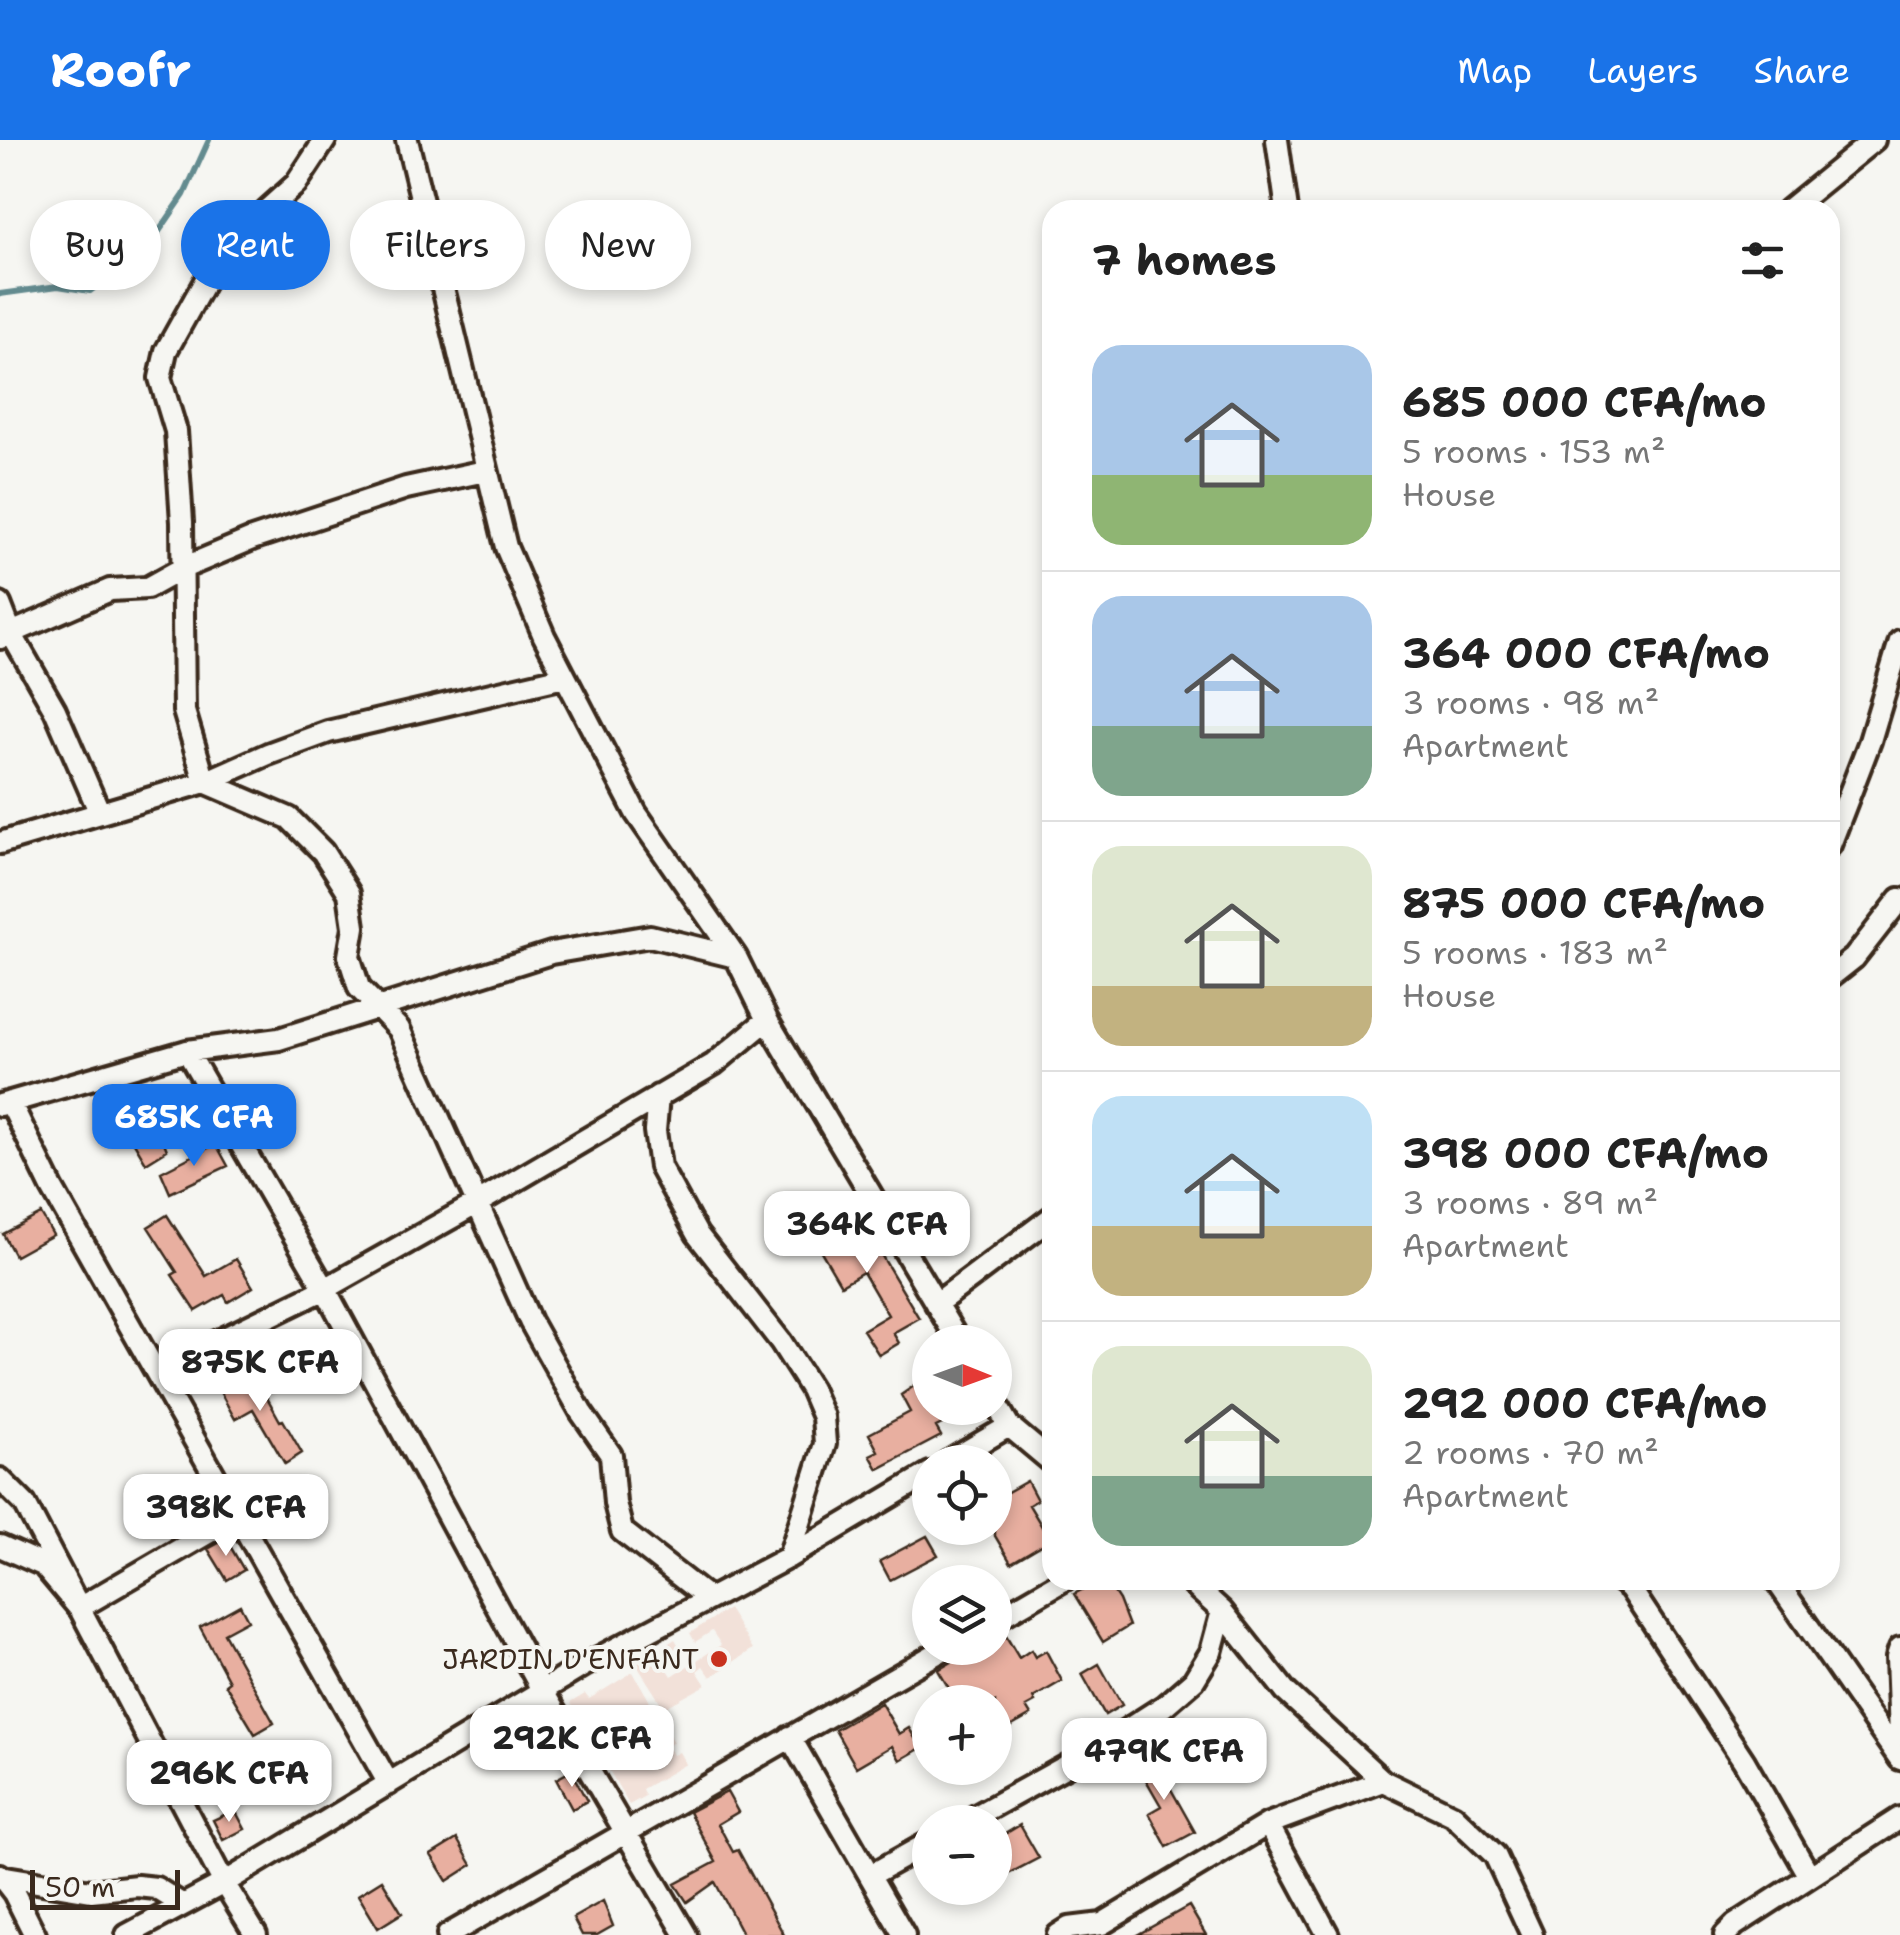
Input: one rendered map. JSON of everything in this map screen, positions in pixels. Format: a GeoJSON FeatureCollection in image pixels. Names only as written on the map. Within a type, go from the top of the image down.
{"type":"FeatureCollection","features":[{"type":"Feature","properties":{"kind":"street"},"geometry":{"type":"LineString","coordinates":[[204,782],[184,711],[183,568],[176,432],[160,378],[166,351],[209,274],[296,184],[325,140]]}},
{"type":"Feature","properties":{"kind":"street"},"geometry":{"type":"LineString","coordinates":[[407,140],[506,547],[564,677],[636,813],[736,956],[767,1020],[949,1325]]}},
{"type":"Feature","properties":{"kind":"street"},"geometry":{"type":"LineString","coordinates":[[1277,140],[1286,200]]}},
{"type":"Feature","properties":{"kind":"street"},"geometry":{"type":"LineString","coordinates":[[1800,200],[1874,140]]}},
{"type":"Feature","properties":{"kind":"street"},"geometry":{"type":"LineString","coordinates":[[6,637],[110,590],[148,588],[183,568],[252,539],[406,488],[485,471]]}},
{"type":"Feature","properties":{"kind":"street"},"geometry":{"type":"LineString","coordinates":[[0,604],[6,637],[54,710],[99,811]]}},
{"type":"Feature","properties":{"kind":"street"},"geometry":{"type":"LineString","coordinates":[[1840,819],[1870,741],[1900,640]]}},
{"type":"Feature","properties":{"kind":"street"},"geometry":{"type":"LineString","coordinates":[[0,843],[204,782],[328,732],[564,677]]}},
{"type":"Feature","properties":{"kind":"street"},"geometry":{"type":"LineString","coordinates":[[204,782],[289,818],[324,852],[349,893],[354,926],[350,956],[359,988],[399,1029],[530,1321],[581,1412],[611,1456],[622,1531],[709,1599]]}},
{"type":"Feature","properties":{"kind":"street"},"geometry":{"type":"LineString","coordinates":[[1840,969],[1854,958],[1900,899]]}},
{"type":"Feature","properties":{"kind":"street"},"geometry":{"type":"LineString","coordinates":[[388,1784],[5,1103],[187,1051],[279,1038],[552,953],[650,936],[736,956]]}},
{"type":"Feature","properties":{"kind":"street"},"geometry":{"type":"LineString","coordinates":[[157,1371],[326,1290],[476,1204],[714,1064],[767,1020]]}},
{"type":"Feature","properties":{"kind":"street"},"geometry":{"type":"LineString","coordinates":[[187,1051],[326,1290],[542,1690],[686,1935]]}},
{"type":"Feature","properties":{"kind":"street"},"geometry":{"type":"LineString","coordinates":[[658,1096],[654,1130],[660,1167],[697,1234],[780,1342],[811,1389],[822,1416],[825,1444],[789,1556]]}},
{"type":"Feature","properties":{"kind":"street"},"geometry":{"type":"LineString","coordinates":[[936,1304],[1042,1224]]}},
{"type":"Feature","properties":{"kind":"street"},"geometry":{"type":"LineString","coordinates":[[977,1445],[1009,1426],[1042,1454]]}},
{"type":"Feature","properties":{"kind":"street"},"geometry":{"type":"LineString","coordinates":[[0,1479],[25,1504],[224,1884],[256,1935]]}},
{"type":"Feature","properties":{"kind":"street"},"geometry":{"type":"LineString","coordinates":[[127,1935],[224,1884],[542,1690],[789,1556],[912,1484]]}},
{"type":"Feature","properties":{"kind":"street"},"geometry":{"type":"LineString","coordinates":[[79,1608],[237,1516]]}},
{"type":"Feature","properties":{"kind":"street"},"geometry":{"type":"LineString","coordinates":[[0,1546],[43,1565],[79,1608]]}},
{"type":"Feature","properties":{"kind":"street"},"geometry":{"type":"LineString","coordinates":[[1012,1610],[1047,1590]]}},
{"type":"Feature","properties":{"kind":"street"},"geometry":{"type":"LineString","coordinates":[[1199,1590],[1222,1611],[1286,1692],[1383,1781],[1453,1815],[1495,1855],[1532,1935]]}},
{"type":"Feature","properties":{"kind":"street"},"geometry":{"type":"LineString","coordinates":[[1631,1590],[1744,1761],[1809,1876]]}},
{"type":"Feature","properties":{"kind":"street"},"geometry":{"type":"LineString","coordinates":[[1783,1590],[1900,1759]]}},
{"type":"Feature","properties":{"kind":"street"},"geometry":{"type":"LineString","coordinates":[[995,1805],[1097,1749],[1164,1706],[1194,1680],[1211,1652],[1222,1611]]}},
{"type":"Feature","properties":{"kind":"street"},"geometry":{"type":"LineString","coordinates":[[1900,1648],[1896,1658],[1900,1736]]}},
{"type":"Feature","properties":{"kind":"street"},"geometry":{"type":"LineString","coordinates":[[448,1935],[476,1929],[628,1834],[917,1665]]}},
{"type":"Feature","properties":{"kind":"street"},"geometry":{"type":"LineString","coordinates":[[790,1738],[904,1935]]}},
{"type":"Feature","properties":{"kind":"street"},"geometry":{"type":"LineString","coordinates":[[1058,1935],[1069,1928],[1105,1929],[1268,1824],[1383,1781]]}},
{"type":"Feature","properties":{"kind":"street"},"geometry":{"type":"LineString","coordinates":[[1726,1935],[1900,1818]]}},
{"type":"Feature","properties":{"kind":"street"},"geometry":{"type":"LineString","coordinates":[[1268,1824],[1328,1935]]}},
{"type":"Feature","properties":{"kind":"street"},"geometry":{"type":"LineString","coordinates":[[871,1875],[912,1852]]}},
{"type":"Feature","properties":{"kind":"street"},"geometry":{"type":"LineString","coordinates":[[0,1876],[91,1890],[156,1888],[183,1905]]}},
{"type":"Feature","properties":{"kind":"street"},"geometry":{"type":"LineString","coordinates":[[0,1876],[35,1935]]}},
{"type":"Feature","properties":{"kind":"shaded area","name":"JARDIN D'ENFANT"},"geometry":{"type":"Polygon","coordinates":[[[728,1609],[753,1649],[711,1677],[703,1666],[697,1671],[706,1685],[664,1708],[636,1664],[675,1639],[683,1653],[665,1665],[672,1676],[721,1645],[712,1631],[695,1642],[690,1633],[728,1609]]]}},
{"type":"Feature","properties":{"kind":"shaded area"},"geometry":{"type":"Polygon","coordinates":[[[633,1672],[673,1742],[668,1746],[673,1755],[679,1752],[686,1764],[642,1789],[645,1796],[629,1805],[604,1761],[613,1756],[617,1764],[625,1760],[631,1768],[652,1757],[644,1742],[633,1747],[625,1734],[635,1728],[623,1708],[600,1722],[603,1730],[590,1738],[570,1703],[585,1694],[589,1699],[633,1672]]]}},
{"type":"Feature","properties":{"kind":"building"},"geometry":{"type":"Polygon","coordinates":[[[142,1096],[164,1135],[167,1150],[146,1163],[119,1109],[142,1096]]]}},
{"type":"Feature","properties":{"kind":"building"},"geometry":{"type":"Polygon","coordinates":[[[216,1144],[228,1166],[170,1193],[161,1172],[216,1144]]]}},
{"type":"Feature","properties":{"kind":"building"},"geometry":{"type":"Polygon","coordinates":[[[855,1211],[919,1318],[893,1333],[899,1343],[879,1355],[863,1330],[888,1315],[863,1272],[841,1285],[812,1236],[855,1211]]]}},
{"type":"Feature","properties":{"kind":"building"},"geometry":{"type":"Polygon","coordinates":[[[41,1214],[53,1235],[15,1256],[3,1234],[41,1214]]]}},
{"type":"Feature","properties":{"kind":"building"},"geometry":{"type":"Polygon","coordinates":[[[167,1215],[206,1276],[236,1259],[253,1287],[228,1302],[224,1295],[196,1311],[148,1227],[167,1215]]]}},
{"type":"Feature","properties":{"kind":"building"},"geometry":{"type":"Polygon","coordinates":[[[253,1372],[302,1453],[285,1464],[253,1409],[235,1419],[219,1390],[253,1372]]]}},
{"type":"Feature","properties":{"kind":"building"},"geometry":{"type":"Polygon","coordinates":[[[912,1387],[912,1425],[940,1425],[936,1427],[941,1436],[924,1445],[912,1445],[912,1451],[878,1469],[870,1455],[878,1451],[869,1434],[910,1412],[901,1395],[912,1387]]]}},
{"type":"Feature","properties":{"kind":"building"},"geometry":{"type":"Polygon","coordinates":[[[1027,1481],[1037,1500],[1029,1505],[1042,1527],[1042,1545],[1011,1563],[1000,1545],[1012,1545],[1012,1489],[1027,1481]]]}},
{"type":"Feature","properties":{"kind":"building"},"geometry":{"type":"Polygon","coordinates":[[[226,1539],[244,1570],[227,1580],[208,1549],[226,1539]]]}},
{"type":"Feature","properties":{"kind":"building"},"geometry":{"type":"Polygon","coordinates":[[[912,1544],[932,1545],[938,1555],[912,1565],[890,1580],[880,1561],[912,1544]]]}},
{"type":"Feature","properties":{"kind":"building"},"geometry":{"type":"Polygon","coordinates":[[[1082,1590],[1112,1590],[1129,1626],[1103,1642],[1074,1594],[1082,1590]]]}},
{"type":"Feature","properties":{"kind":"building"},"geometry":{"type":"Polygon","coordinates":[[[240,1605],[248,1620],[224,1633],[274,1723],[255,1734],[225,1684],[229,1681],[200,1627],[240,1605]]]}},
{"type":"Feature","properties":{"kind":"building"},"geometry":{"type":"Polygon","coordinates":[[[1012,1646],[1019,1658],[1031,1650],[1035,1657],[1046,1651],[1062,1681],[1033,1698],[1035,1702],[1026,1707],[1031,1715],[1012,1726],[1012,1685],[947,1685],[938,1670],[947,1665],[1012,1665],[1012,1646]]]}},
{"type":"Feature","properties":{"kind":"building"},"geometry":{"type":"Polygon","coordinates":[[[1099,1664],[1122,1705],[1105,1715],[1082,1674],[1099,1664]]]}},
{"type":"Feature","properties":{"kind":"building"},"geometry":{"type":"Polygon","coordinates":[[[881,1703],[899,1734],[909,1728],[912,1753],[900,1760],[892,1746],[856,1767],[835,1730],[881,1703]]]}},
{"type":"Feature","properties":{"kind":"building"},"geometry":{"type":"Polygon","coordinates":[[[1149,1750],[1195,1832],[1167,1847],[1149,1813],[1161,1806],[1134,1759],[1149,1750]]]}},
{"type":"Feature","properties":{"kind":"building"},"geometry":{"type":"Polygon","coordinates":[[[571,1771],[587,1801],[572,1809],[556,1779],[571,1771]]]}},
{"type":"Feature","properties":{"kind":"building"},"geometry":{"type":"Polygon","coordinates":[[[727,1792],[738,1812],[718,1824],[733,1852],[738,1850],[784,1935],[743,1935],[715,1882],[687,1902],[675,1884],[716,1862],[689,1812],[727,1792]]]}},
{"type":"Feature","properties":{"kind":"building"},"geometry":{"type":"Polygon","coordinates":[[[235,1810],[245,1829],[223,1840],[213,1820],[235,1810]]]}},
{"type":"Feature","properties":{"kind":"building"},"geometry":{"type":"Polygon","coordinates":[[[1020,1825],[1039,1858],[1012,1872],[1012,1830],[1020,1825]]]}},
{"type":"Feature","properties":{"kind":"building"},"geometry":{"type":"Polygon","coordinates":[[[457,1839],[472,1865],[447,1881],[431,1855],[457,1839]]]}},
{"type":"Feature","properties":{"kind":"building"},"geometry":{"type":"Polygon","coordinates":[[[382,1880],[402,1913],[378,1928],[358,1895],[382,1880]]]}},
{"type":"Feature","properties":{"kind":"building"},"geometry":{"type":"Polygon","coordinates":[[[603,1901],[613,1926],[597,1935],[582,1935],[573,1918],[603,1901]]]}},
{"type":"Feature","properties":{"kind":"building"},"geometry":{"type":"Polygon","coordinates":[[[1189,1906],[1206,1935],[1137,1935],[1189,1906]]]}},
{"type":"Feature","properties":{"kind":"waterway"},"geometry":{"type":"LineString","coordinates":[[0,294],[58,286],[90,291],[149,246],[184,195],[209,140]]}},
{"type":"Feature","properties":{"kind":"place","name":"JARDIN D'ENFANT"},"geometry":{"type":"Point","coordinates":[719,1659]}}]}
